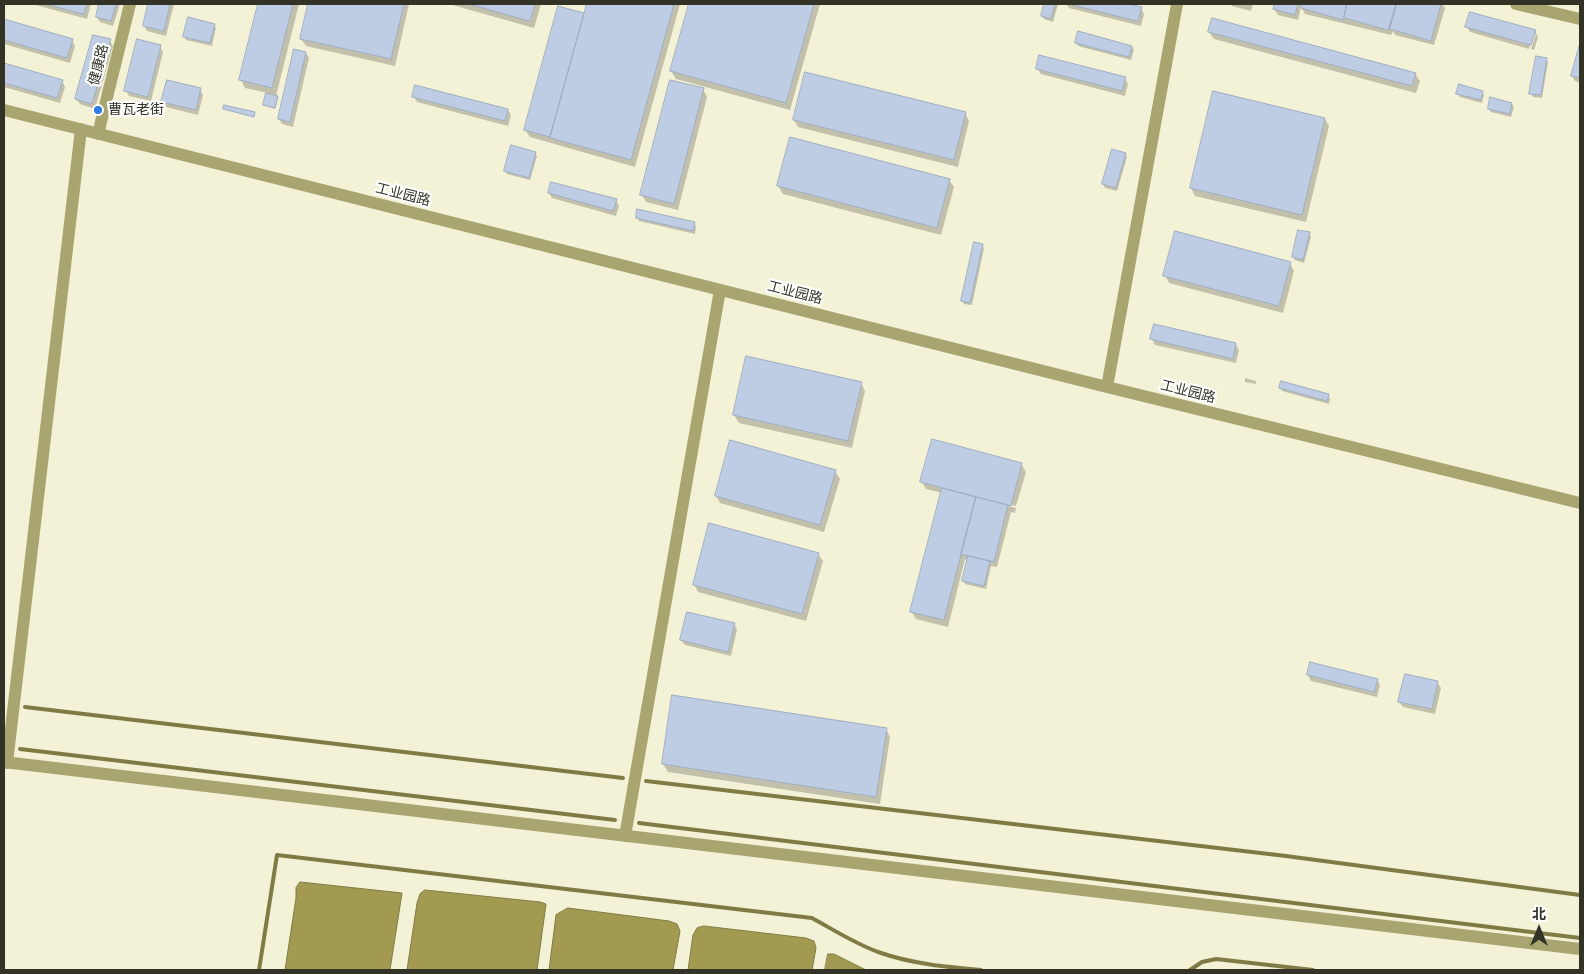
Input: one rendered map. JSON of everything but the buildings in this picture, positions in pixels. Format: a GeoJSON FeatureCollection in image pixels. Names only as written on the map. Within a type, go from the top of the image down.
{"type":"FeatureCollection","features":[{"type":"Feature","properties":{"kind":"street","name":"健康路"},"geometry":{"type":"LineString","coordinates":[[98,134],[130,4]]}},
{"type":"Feature","properties":{"kind":"street"},"geometry":{"type":"LineString","coordinates":[[1107,387],[1177,4]]}},
{"type":"Feature","properties":{"kind":"street"},"geometry":{"type":"LineString","coordinates":[[1516,4],[1580,19]]}},
{"type":"Feature","properties":{"kind":"street","name":"工业园路"},"geometry":{"type":"LineString","coordinates":[[4,110],[1107,387],[1580,503]]}},
{"type":"Feature","properties":{"kind":"street"},"geometry":{"type":"LineString","coordinates":[[82,130],[5,763],[1580,949]]}},
{"type":"Feature","properties":{"kind":"street"},"geometry":{"type":"LineString","coordinates":[[625,836],[720,290]]}},
{"type":"Feature","properties":{"kind":"shaded area"},"geometry":{"type":"Polygon","coordinates":[[[300,882],[402,893],[390,970],[285,970],[296,888],[300,882]]]}},
{"type":"Feature","properties":{"kind":"shaded area"},"geometry":{"type":"Polygon","coordinates":[[[425,890],[546,904],[537,970],[407,970],[417,903],[420,894],[425,890]]]}},
{"type":"Feature","properties":{"kind":"shaded area"},"geometry":{"type":"Polygon","coordinates":[[[568,908],[669,921],[677,924],[680,931],[673,970],[549,970],[556,915],[568,908]]]}},
{"type":"Feature","properties":{"kind":"shaded area"},"geometry":{"type":"Polygon","coordinates":[[[704,926],[806,938],[814,941],[816,948],[812,970],[688,970],[693,935],[697,928],[704,926]]]}},
{"type":"Feature","properties":{"kind":"shaded area"},"geometry":{"type":"Polygon","coordinates":[[[828,954],[834,954],[866,970],[825,970],[828,954]]]}},
{"type":"Feature","properties":{"kind":"waterway"},"geometry":{"type":"LineString","coordinates":[[25,707],[623,778]]}},
{"type":"Feature","properties":{"kind":"waterway"},"geometry":{"type":"LineString","coordinates":[[20,749],[615,820]]}},
{"type":"Feature","properties":{"kind":"waterway"},"geometry":{"type":"LineString","coordinates":[[646,781],[1286,856],[1580,895]]}},
{"type":"Feature","properties":{"kind":"waterway"},"geometry":{"type":"LineString","coordinates":[[639,823],[1580,938]]}},
{"type":"Feature","properties":{"kind":"waterway"},"geometry":{"type":"LineString","coordinates":[[259,970],[277,855],[812,918],[863,946],[893,957],[930,965],[981,970]]}},
{"type":"Feature","properties":{"kind":"waterway"},"geometry":{"type":"LineString","coordinates":[[1190,970],[1202,962],[1216,959],[1313,970]]}},
{"type":"Feature","properties":{"kind":"place","name":"曹瓦老街"},"geometry":{"type":"Point","coordinates":[98,110]}}]}
